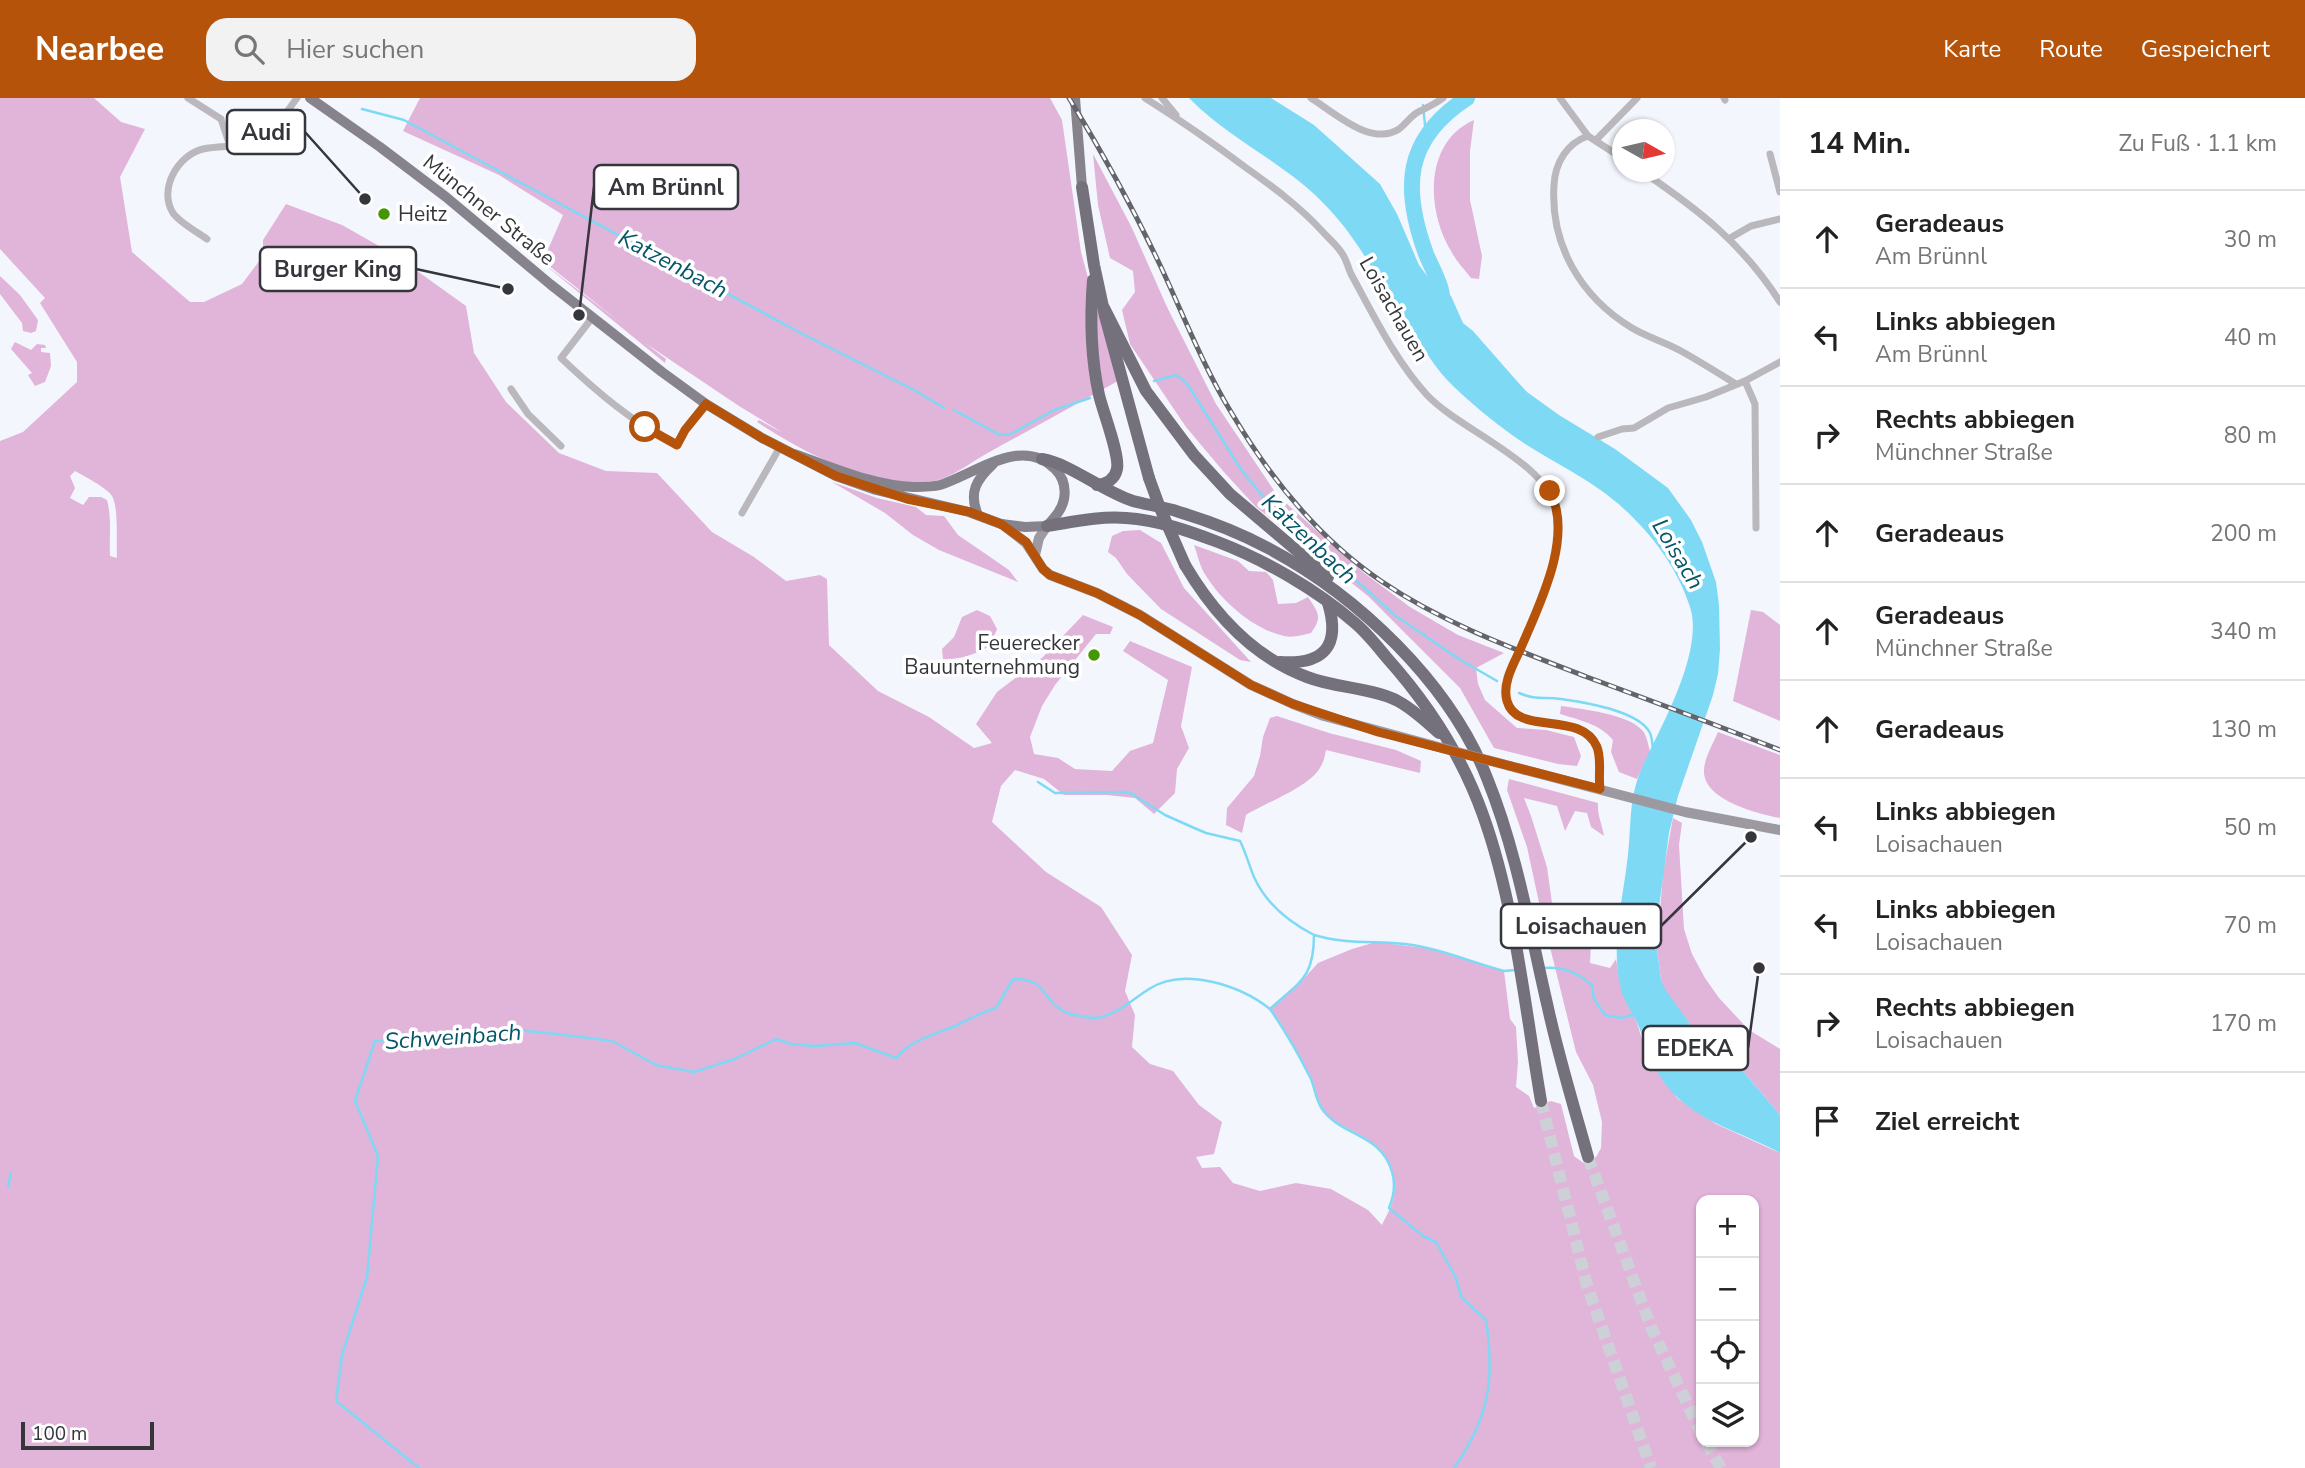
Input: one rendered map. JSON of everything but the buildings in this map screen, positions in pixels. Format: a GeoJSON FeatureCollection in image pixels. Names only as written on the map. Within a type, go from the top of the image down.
{"type":"FeatureCollection","features":[{"type":"Feature","properties":{"kind":"highway"},"geometry":{"type":"LineString","coordinates":[[1082,187],[1094,265],[1110,340],[1149,478],[1167,526],[1201,592],[1221,617],[1250,644],[1277,662],[1307,677],[1377,693],[1395,700],[1407,706],[1448,738]]}},
{"type":"Feature","properties":{"kind":"highway"},"geometry":{"type":"LineString","coordinates":[[1094,265],[1091,304],[1095,370],[1098,393],[1117,463],[1114,476],[1097,485]]}},
{"type":"Feature","properties":{"kind":"highway"},"geometry":{"type":"LineString","coordinates":[[1104,308],[1146,391],[1194,455],[1238,502],[1326,575],[1337,592]]}},
{"type":"Feature","properties":{"kind":"highway"},"geometry":{"type":"LineString","coordinates":[[1042,458],[1059,464],[1116,495],[1178,511],[1267,547],[1362,611],[1424,676],[1474,748],[1487,776],[1510,843],[1555,1040],[1588,1157]]}},
{"type":"Feature","properties":{"kind":"highway"},"geometry":{"type":"LineString","coordinates":[[1047,526],[1102,518],[1127,518],[1173,527],[1218,542],[1297,581],[1355,623],[1411,685],[1448,738],[1483,815],[1515,945],[1541,1101]]}},
{"type":"Feature","properties":{"kind":"highway"},"geometry":{"type":"LineString","coordinates":[[1277,662],[1308,662],[1321,654],[1332,631],[1333,620],[1328,603]]}},
{"type":"Feature","properties":{"kind":"main road","name":"Münchner Straße"},"geometry":{"type":"LineString","coordinates":[[310,98],[446,197],[592,318],[706,404],[794,454]]}},
{"type":"Feature","properties":{"kind":"main road"},"geometry":{"type":"LineString","coordinates":[[1075,98],[1082,187]]}},
{"type":"Feature","properties":{"kind":"main road"},"geometry":{"type":"LineString","coordinates":[[794,454],[889,485],[914,487],[936,486],[983,465],[1016,456],[1042,458],[1060,475],[1064,487],[1062,505],[1047,526],[1001,524],[953,508],[907,499],[836,476],[794,454]]}},
{"type":"Feature","properties":{"kind":"main road"},"geometry":{"type":"LineString","coordinates":[[978,515],[974,503],[974,487],[981,475],[995,462]]}},
{"type":"Feature","properties":{"kind":"street"},"geometry":{"type":"LineString","coordinates":[[188,98],[221,119],[230,146]]}},
{"type":"Feature","properties":{"kind":"street"},"geometry":{"type":"LineString","coordinates":[[207,239],[175,216],[167,197],[174,171],[186,157],[201,149],[254,143],[279,124],[297,98]]}},
{"type":"Feature","properties":{"kind":"street","name":"Loisachauen"},"geometry":{"type":"LineString","coordinates":[[1145,98],[1218,146],[1300,208],[1343,255],[1350,273],[1392,348],[1426,393],[1457,420],[1541,479],[1550,491],[1557,512],[1559,536],[1543,591],[1508,676],[1506,700],[1519,716],[1583,731],[1595,743],[1598,751],[1600,789]]}},
{"type":"Feature","properties":{"kind":"street","name":"Loisachauen"},"geometry":{"type":"LineString","coordinates":[[1162,98],[1181,120]]}},
{"type":"Feature","properties":{"kind":"street"},"geometry":{"type":"LineString","coordinates":[[1311,98],[1355,127],[1370,134],[1383,135],[1398,130],[1443,98]]}},
{"type":"Feature","properties":{"kind":"street"},"geometry":{"type":"LineString","coordinates":[[1560,98],[1592,138],[1612,151]]}},
{"type":"Feature","properties":{"kind":"street"},"geometry":{"type":"LineString","coordinates":[[1637,98],[1592,138],[1569,145],[1561,160],[1554,181],[1555,217],[1564,255],[1598,300],[1630,327],[1740,383],[1755,404],[1756,528]]}},
{"type":"Feature","properties":{"kind":"street"},"geometry":{"type":"LineString","coordinates":[[1770,154],[1780,192]]}},
{"type":"Feature","properties":{"kind":"street"},"geometry":{"type":"LineString","coordinates":[[1657,182],[1730,238],[1766,279],[1780,302]]}},
{"type":"Feature","properties":{"kind":"street"},"geometry":{"type":"LineString","coordinates":[[1730,238],[1751,226],[1780,219]]}},
{"type":"Feature","properties":{"kind":"street"},"geometry":{"type":"LineString","coordinates":[[592,318],[561,358],[631,418],[677,445],[685,430],[706,404]]}},
{"type":"Feature","properties":{"kind":"street"},"geometry":{"type":"LineString","coordinates":[[1598,437],[1634,428],[1668,408],[1706,397],[1780,362]]}},
{"type":"Feature","properties":{"kind":"street"},"geometry":{"type":"LineString","coordinates":[[511,389],[528,414],[561,446]]}},
{"type":"Feature","properties":{"kind":"street"},"geometry":{"type":"LineString","coordinates":[[742,513],[780,447]]}},
{"type":"Feature","properties":{"kind":"street"},"geometry":{"type":"LineString","coordinates":[[1001,524],[1021,538],[1050,575],[1097,593],[1140,615],[1251,685],[1293,704],[1324,716],[1685,813],[1780,831]]}},
{"type":"Feature","properties":{"kind":"street"},"geometry":{"type":"LineString","coordinates":[[1035,555],[1039,538],[1047,526]]}},
{"type":"Feature","properties":{"kind":"shaded area"},"geometry":{"type":"Polygon","coordinates":[[[0,98],[94,98],[121,122],[145,129],[120,177],[132,252],[190,302],[204,302],[242,284],[263,256],[263,240],[286,204],[342,225],[395,255],[466,306],[474,353],[506,402],[559,453],[606,471],[657,473],[712,532],[754,557],[786,581],[820,575],[827,579],[829,645],[878,691],[929,717],[974,748],[992,743],[976,724],[997,692],[1043,657],[1083,615],[1113,627],[1110,634],[1096,634],[1055,685],[1042,706],[1030,737],[1034,754],[1058,758],[1075,769],[1112,771],[1130,751],[1153,743],[1168,680],[1123,651],[1130,641],[1192,667],[1181,726],[1189,748],[1177,769],[1175,793],[1154,814],[1135,798],[1064,795],[1044,779],[1015,770],[1001,786],[992,822],[1046,872],[1101,907],[1132,955],[1125,991],[1135,1015],[1132,1047],[1150,1064],[1173,1071],[1199,1105],[1222,1122],[1214,1154],[1196,1157],[1202,1168],[1220,1167],[1233,1183],[1260,1191],[1296,1183],[1331,1189],[1368,1210],[1382,1225],[1391,1207],[1395,1185],[1386,1159],[1374,1145],[1326,1114],[1302,1062],[1270,1009],[1318,963],[1376,942],[1425,948],[1504,971],[1510,1019],[1516,1027],[1516,1087],[1529,1096],[1534,1108],[1551,1101],[1561,1104],[1574,1156],[1585,1164],[1596,1157],[1601,1148],[1602,1122],[1593,1085],[1576,1052],[1527,847],[1507,790],[1509,779],[1598,803],[1604,836],[1591,827],[1587,813],[1575,811],[1565,831],[1557,806],[1524,798],[1547,867],[1552,903],[1570,922],[1572,936],[1584,939],[1591,945],[1590,963],[1610,968],[1616,959],[1621,989],[1637,1023],[1648,1058],[1677,1098],[1716,1124],[1780,1153],[1780,1468],[0,1468],[0,441],[23,432],[77,382],[77,362],[40,303],[45,298],[0,249],[0,98]],[[75,471],[70,476],[75,488],[70,498],[83,505],[89,497],[107,500],[110,556],[117,558],[114,501],[100,486],[75,471]]]}},
{"type":"Feature","properties":{"kind":"shaded area"},"geometry":{"type":"Polygon","coordinates":[[[420,98],[1050,98],[1062,120],[1081,252],[1096,307],[1127,376],[954,474],[934,481],[911,483],[888,480],[840,466],[757,422],[759,420],[783,433],[645,343],[666,359],[665,363],[539,260],[621,323],[543,261],[563,215],[499,175],[403,131],[420,98]]]}},
{"type":"Feature","properties":{"kind":"shaded area"},"geometry":{"type":"Polygon","coordinates":[[[1474,120],[1470,151],[1470,200],[1482,256],[1479,279],[1471,278],[1453,255],[1443,235],[1434,197],[1438,160],[1446,144],[1458,130],[1474,120]]]}},
{"type":"Feature","properties":{"kind":"shaded area"},"geometry":{"type":"Polygon","coordinates":[[[1093,154],[1132,228],[1167,307],[1216,404],[1277,495],[1364,573],[1410,607],[1458,635],[1504,653],[1476,668],[1478,684],[1485,700],[1517,728],[1546,730],[1574,737],[1581,756],[1577,766],[1494,748],[1460,688],[1368,596],[1255,506],[1186,427],[1130,344],[1122,310],[1135,292],[1133,271],[1110,258],[1098,205],[1093,154]]]}},
{"type":"Feature","properties":{"kind":"shaded area"},"geometry":{"type":"Polygon","coordinates":[[[0,276],[20,295],[38,320],[36,331],[23,331],[22,323],[0,294],[0,276]]]}},
{"type":"Feature","properties":{"kind":"shaded area"},"geometry":{"type":"Polygon","coordinates":[[[15,342],[31,350],[37,344],[45,345],[46,348],[41,348],[41,352],[50,353],[51,366],[45,382],[35,386],[28,375],[32,373],[11,349],[15,342]]]}},
{"type":"Feature","properties":{"kind":"shaded area"},"geometry":{"type":"Polygon","coordinates":[[[832,482],[877,498],[916,507],[926,515],[944,516],[958,535],[1009,570],[1018,582],[939,550],[913,535],[885,513],[832,482]]]}},
{"type":"Feature","properties":{"kind":"shaded area"},"geometry":{"type":"Polygon","coordinates":[[[1140,530],[1161,543],[1184,588],[1251,662],[1240,660],[1161,609],[1108,552],[1112,536],[1123,531],[1140,530]]]}},
{"type":"Feature","properties":{"kind":"shaded area"},"geometry":{"type":"Polygon","coordinates":[[[1194,545],[1238,561],[1249,571],[1266,572],[1273,580],[1278,604],[1296,603],[1308,597],[1318,615],[1311,633],[1284,636],[1249,620],[1227,602],[1210,582],[1194,545]]]}},
{"type":"Feature","properties":{"kind":"shaded area"},"geometry":{"type":"Polygon","coordinates":[[[977,610],[990,616],[997,629],[990,646],[968,656],[943,659],[942,649],[954,637],[962,617],[977,610]]]}},
{"type":"Feature","properties":{"kind":"shaded area"},"geometry":{"type":"Polygon","coordinates":[[[1751,610],[1763,612],[1780,625],[1780,721],[1733,701],[1751,610]]]}},
{"type":"Feature","properties":{"kind":"shaded area"},"geometry":{"type":"Polygon","coordinates":[[[1561,706],[1616,716],[1642,730],[1650,751],[1637,779],[1619,772],[1611,752],[1613,740],[1608,735],[1589,723],[1560,714],[1561,706]]]}},
{"type":"Feature","properties":{"kind":"shaded area"},"geometry":{"type":"Polygon","coordinates":[[[1277,716],[1396,750],[1421,761],[1420,773],[1326,750],[1321,766],[1308,780],[1246,815],[1242,833],[1226,825],[1227,808],[1254,776],[1270,718],[1277,716]]]}},
{"type":"Feature","properties":{"kind":"shaded area"},"geometry":{"type":"Polygon","coordinates":[[[1718,732],[1780,755],[1780,818],[1735,804],[1723,798],[1707,783],[1705,763],[1718,732]]]}},
{"type":"Feature","properties":{"kind":"shaded area"},"geometry":{"type":"Polygon","coordinates":[[[1673,818],[1682,823],[1679,845],[1684,929],[1692,954],[1719,998],[1749,1030],[1780,1049],[1780,1115],[1743,1071],[1718,1054],[1696,1032],[1665,991],[1661,980],[1657,949],[1663,873],[1673,818]]]}},
{"type":"Feature","properties":{"kind":"water","name":"Loisach"},"geometry":{"type":"Polygon","coordinates":[[[1189,98],[1271,98],[1314,125],[1380,184],[1397,214],[1419,265],[1433,284],[1451,296],[1463,323],[1527,392],[1615,449],[1668,488],[1691,520],[1716,582],[1720,649],[1713,695],[1678,796],[1669,833],[1659,907],[1657,949],[1661,980],[1696,1032],[1718,1054],[1743,1071],[1780,1115],[1780,1153],[1701,1115],[1670,1090],[1650,1056],[1621,990],[1617,956],[1618,922],[1633,796],[1640,774],[1680,686],[1691,644],[1693,624],[1690,607],[1675,573],[1654,541],[1614,500],[1512,435],[1454,387],[1422,346],[1356,243],[1328,208],[1295,178],[1223,127],[1189,98]]]}},
{"type":"Feature","properties":{"kind":"waterway"},"geometry":{"type":"LineString","coordinates":[[1443,311],[1441,290],[1426,254],[1413,208],[1414,167],[1420,148],[1431,130],[1467,98]]}},
{"type":"Feature","properties":{"kind":"waterway"},"geometry":{"type":"LineString","coordinates":[[1423,105],[1426,135]]}},
{"type":"Feature","properties":{"kind":"waterway","name":"Katzenbach"},"geometry":{"type":"LineString","coordinates":[[362,109],[404,120],[944,408]]}},
{"type":"Feature","properties":{"kind":"waterway","name":"Katzenbach"},"geometry":{"type":"LineString","coordinates":[[1154,381],[1176,375],[1186,382],[1242,471],[1286,524],[1342,568],[1396,616],[1497,681]]}},
{"type":"Feature","properties":{"kind":"waterway","name":"Katzenbach"},"geometry":{"type":"LineString","coordinates":[[954,410],[1000,435],[1011,434],[1054,410],[1090,398]]}},
{"type":"Feature","properties":{"kind":"waterway","name":"Katzenbach"},"geometry":{"type":"LineString","coordinates":[[1519,693],[1536,698],[1583,702],[1623,713],[1644,725],[1651,735],[1653,748]]}},
{"type":"Feature","properties":{"kind":"waterway"},"geometry":{"type":"LineString","coordinates":[[1038,782],[1055,793],[1129,792],[1165,815],[1192,827],[1240,841],[1254,877],[1265,896],[1287,918],[1314,935]]}},
{"type":"Feature","properties":{"kind":"waterway"},"geometry":{"type":"LineString","coordinates":[[1454,1468],[1475,1432],[1486,1398],[1490,1361],[1486,1320],[1462,1298],[1455,1276],[1436,1242],[1423,1236],[1389,1208],[1394,1181],[1387,1159],[1370,1142],[1340,1125],[1322,1109],[1311,1079],[1270,1009],[1297,985],[1308,971],[1314,935],[1348,941],[1417,946],[1504,971],[1515,970]]}},
{"type":"Feature","properties":{"kind":"waterway"},"geometry":{"type":"LineString","coordinates":[[1542,968],[1563,969],[1586,980],[1592,985],[1594,999],[1605,1015],[1621,1018],[1635,1014]]}},
{"type":"Feature","properties":{"kind":"waterway","name":"Schweinbach"},"geometry":{"type":"LineString","coordinates":[[419,1468],[336,1401],[342,1355],[367,1277],[378,1156],[355,1101],[375,1041],[424,1041],[508,1029],[612,1041],[656,1065],[694,1072],[735,1059],[776,1039],[791,1044],[815,1046],[855,1043],[896,1058],[923,1039],[996,1008],[1013,979],[1033,982],[1065,1012],[1092,1018],[1122,1008],[1163,982],[1179,979],[1195,979],[1228,987],[1244,993],[1270,1009]]}},
{"type":"Feature","properties":{"kind":"waterway"},"geometry":{"type":"LineString","coordinates":[[8,1187],[11,1173]]}},
{"type":"Feature","properties":{"kind":"tunnel"},"geometry":{"type":"LineString","coordinates":[[1541,1101],[1587,1285],[1651,1468]]}},
{"type":"Feature","properties":{"kind":"tunnel"},"geometry":{"type":"LineString","coordinates":[[1588,1157],[1651,1327],[1696,1422]]}},
{"type":"Feature","properties":{"kind":"tunnel"},"geometry":{"type":"LineString","coordinates":[[1709,1447],[1721,1468]]}},
{"type":"Feature","properties":{"kind":"railway"},"geometry":{"type":"LineString","coordinates":[[1069,98],[1139,222],[1202,358],[1231,412],[1279,483],[1336,546],[1405,596],[1481,635],[1780,750]]}},
{"type":"Feature","properties":{"kind":"place","name":"Audi"},"geometry":{"type":"Point","coordinates":[365,199]}},
{"type":"Feature","properties":{"kind":"place","name":"Heitz"},"geometry":{"type":"Point","coordinates":[384,214]}},
{"type":"Feature","properties":{"kind":"place","name":"Burger King"},"geometry":{"type":"Point","coordinates":[508,289]}},
{"type":"Feature","properties":{"kind":"place","name":"Am Brünnl"},"geometry":{"type":"Point","coordinates":[579,315]}},
{"type":"Feature","properties":{"kind":"place","name":"Feuerecker Bauunternehmung"},"geometry":{"type":"Point","coordinates":[1094,655]}},
{"type":"Feature","properties":{"kind":"place","name":"Loisachauen"},"geometry":{"type":"Point","coordinates":[1751,837]}},
{"type":"Feature","properties":{"kind":"place","name":"EDEKA"},"geometry":{"type":"Point","coordinates":[1759,968]}},
{"type":"Feature","properties":{"kind":"route"},"geometry":{"type":"LineString","coordinates":[[645,427],[677,445],[685,430],[706,404],[762,438],[836,476],[907,499],[970,512],[1001,524],[1026,542],[1043,569],[1050,575],[1097,593],[1140,615],[1251,685],[1293,704],[1378,732],[1600,789],[1598,751],[1595,743],[1583,731],[1519,716],[1506,700],[1508,676],[1554,561],[1559,536],[1557,512],[1550,491]]}}]}
